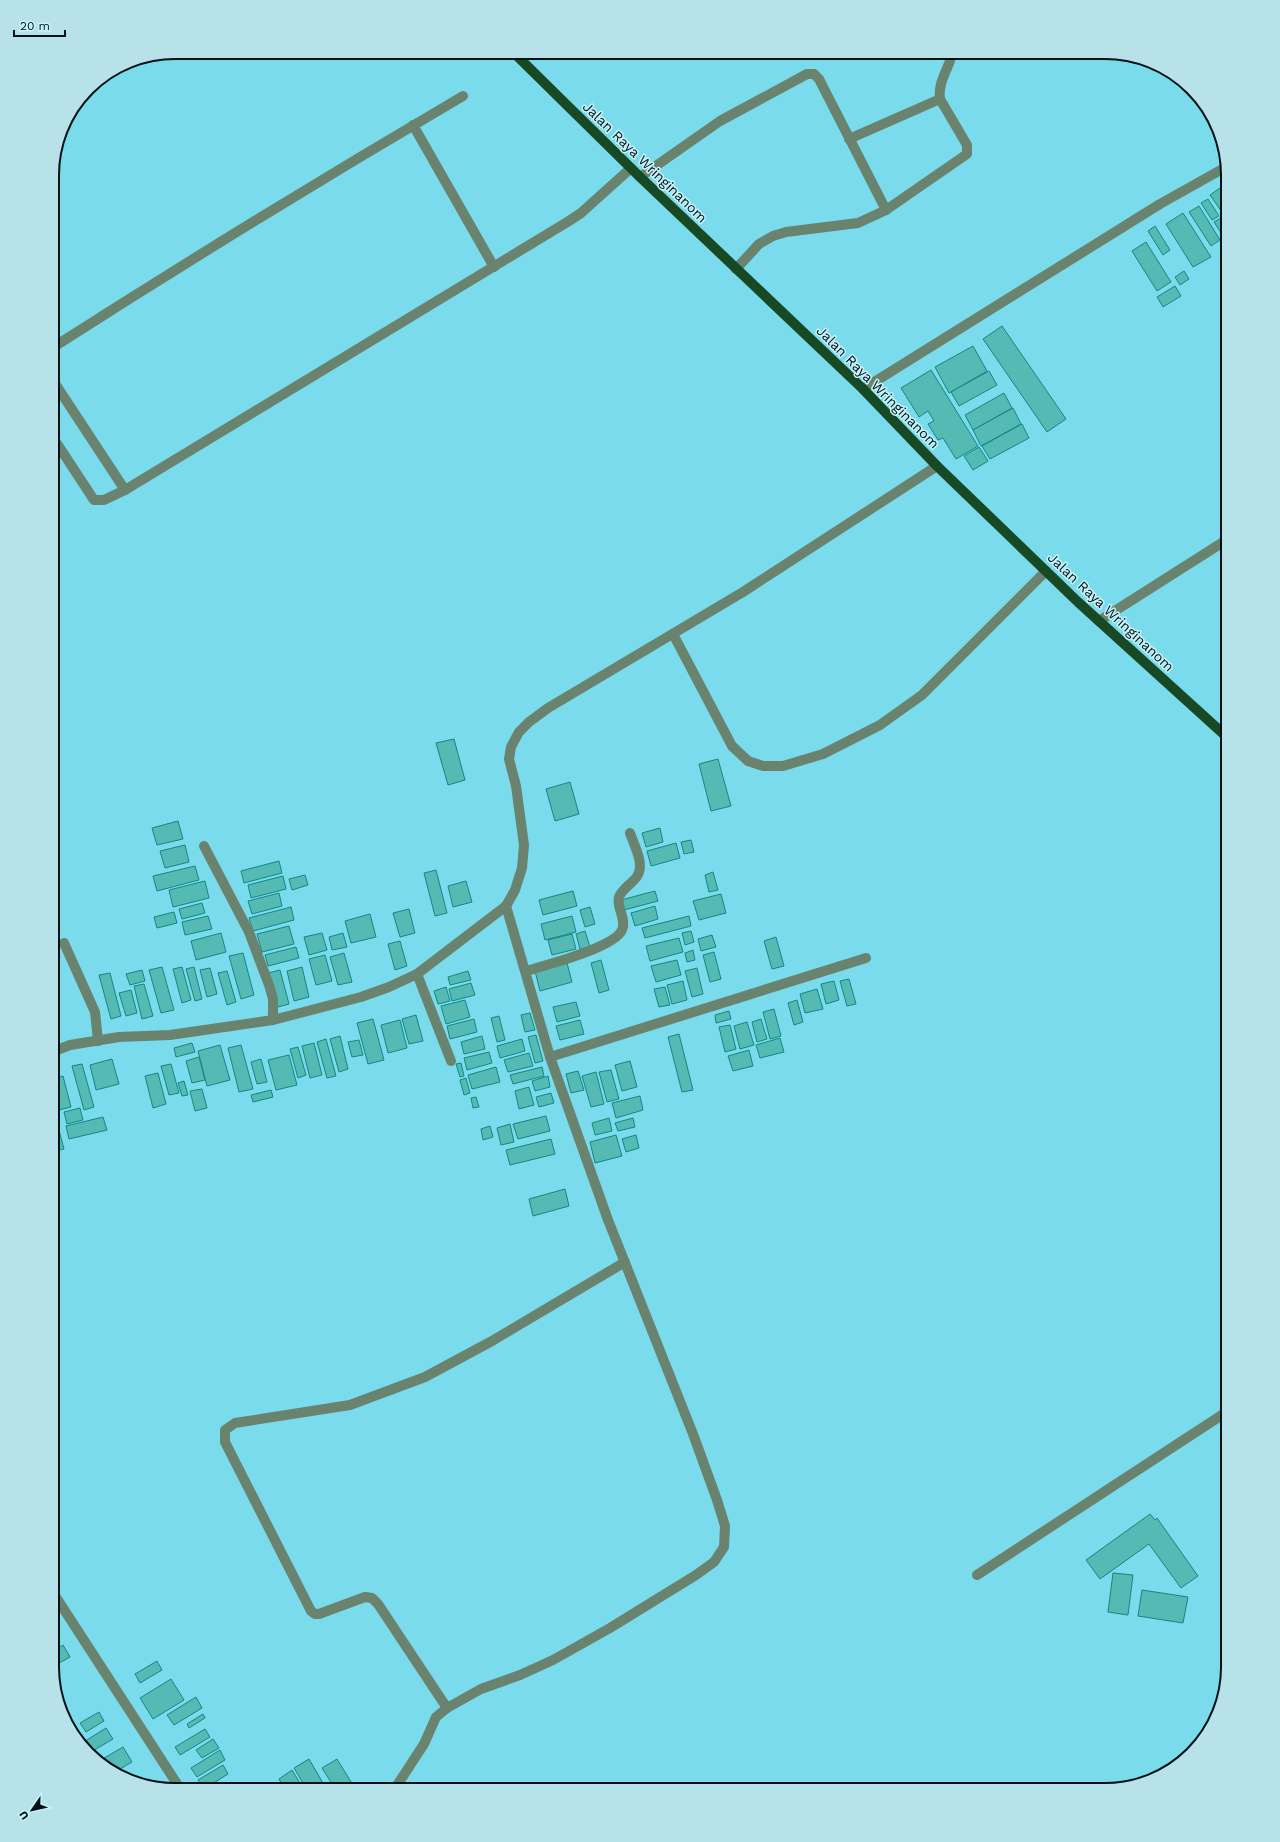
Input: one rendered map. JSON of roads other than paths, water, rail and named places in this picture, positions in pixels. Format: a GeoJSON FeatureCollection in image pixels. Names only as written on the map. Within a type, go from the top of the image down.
{"type":"FeatureCollection","features":[{"type":"Feature","properties":{"kind":"main road","name":"Jalan Raya Wringinanom"},"geometry":{"type":"LineString","coordinates":[[520,59],[640,177],[863,389],[937,466],[1046,571],[1221,732]]}},
{"type":"Feature","properties":{"kind":"street"},"geometry":{"type":"LineString","coordinates":[[736,269],[759,244],[773,236],[786,232],[858,223],[886,210],[967,154],[968,145],[940,99],[940,84],[950,61]]}},
{"type":"Feature","properties":{"kind":"street"},"geometry":{"type":"LineString","coordinates":[[640,177],[720,121],[807,74],[814,74],[819,78],[886,210]]}},
{"type":"Feature","properties":{"kind":"street"},"geometry":{"type":"LineString","coordinates":[[59,344],[172,272],[463,96]]}},
{"type":"Feature","properties":{"kind":"street"},"geometry":{"type":"LineString","coordinates":[[849,139],[940,99]]}},
{"type":"Feature","properties":{"kind":"street"},"geometry":{"type":"LineString","coordinates":[[413,125],[494,267]]}},
{"type":"Feature","properties":{"kind":"street"},"geometry":{"type":"LineString","coordinates":[[59,447],[89,495],[94,500],[104,500],[125,490],[581,213],[631,168]]}},
{"type":"Feature","properties":{"kind":"street"},"geometry":{"type":"LineString","coordinates":[[863,389],[1160,204],[1221,170]]}},
{"type":"Feature","properties":{"kind":"street"},"geometry":{"type":"LineString","coordinates":[[59,390],[125,490]]}},
{"type":"Feature","properties":{"kind":"street"},"geometry":{"type":"LineString","coordinates":[[59,1049],[70,1045],[119,1037],[170,1035],[273,1020],[361,997],[389,987],[417,974],[506,906],[515,890],[522,868],[524,845],[516,786],[509,759],[511,747],[519,732],[529,722],[548,708],[743,592],[937,466]]}},
{"type":"Feature","properties":{"kind":"street"},"geometry":{"type":"LineString","coordinates":[[1099,621],[1221,545]]}},
{"type":"Feature","properties":{"kind":"street"},"geometry":{"type":"LineString","coordinates":[[673,634],[732,746],[748,761],[763,766],[782,766],[824,754],[880,725],[922,695],[1046,571]]}},
{"type":"Feature","properties":{"kind":"street"},"geometry":{"type":"LineString","coordinates":[[526,971],[603,946],[620,934],[624,924],[620,910],[619,898],[621,893],[637,878],[640,872],[639,860],[630,834]]}},
{"type":"Feature","properties":{"kind":"street"},"geometry":{"type":"LineString","coordinates":[[204,846],[249,932],[273,999],[273,1020]]}},
{"type":"Feature","properties":{"kind":"street"},"geometry":{"type":"LineString","coordinates":[[399,1783],[424,1744],[436,1717],[446,1708],[481,1689],[520,1675],[553,1660],[610,1628],[696,1575],[714,1562],[724,1547],[725,1526],[717,1500],[693,1434],[608,1220],[550,1057],[506,906]]}},
{"type":"Feature","properties":{"kind":"street"},"geometry":{"type":"LineString","coordinates":[[64,943],[95,1012],[98,1041]]}},
{"type":"Feature","properties":{"kind":"street"},"geometry":{"type":"LineString","coordinates":[[550,1057],[866,958]]}},
{"type":"Feature","properties":{"kind":"street"},"geometry":{"type":"LineString","coordinates":[[417,974],[451,1061]]}},
{"type":"Feature","properties":{"kind":"street"},"geometry":{"type":"LineString","coordinates":[[446,1708],[378,1604],[372,1598],[365,1597],[319,1614],[311,1612],[225,1442],[225,1430],[235,1423],[350,1405],[425,1377],[492,1341],[625,1262]]}},
{"type":"Feature","properties":{"kind":"street"},"geometry":{"type":"LineString","coordinates":[[977,1575],[1221,1416]]}},
{"type":"Feature","properties":{"kind":"street"},"geometry":{"type":"LineString","coordinates":[[59,1602],[176,1783]]}}]}
